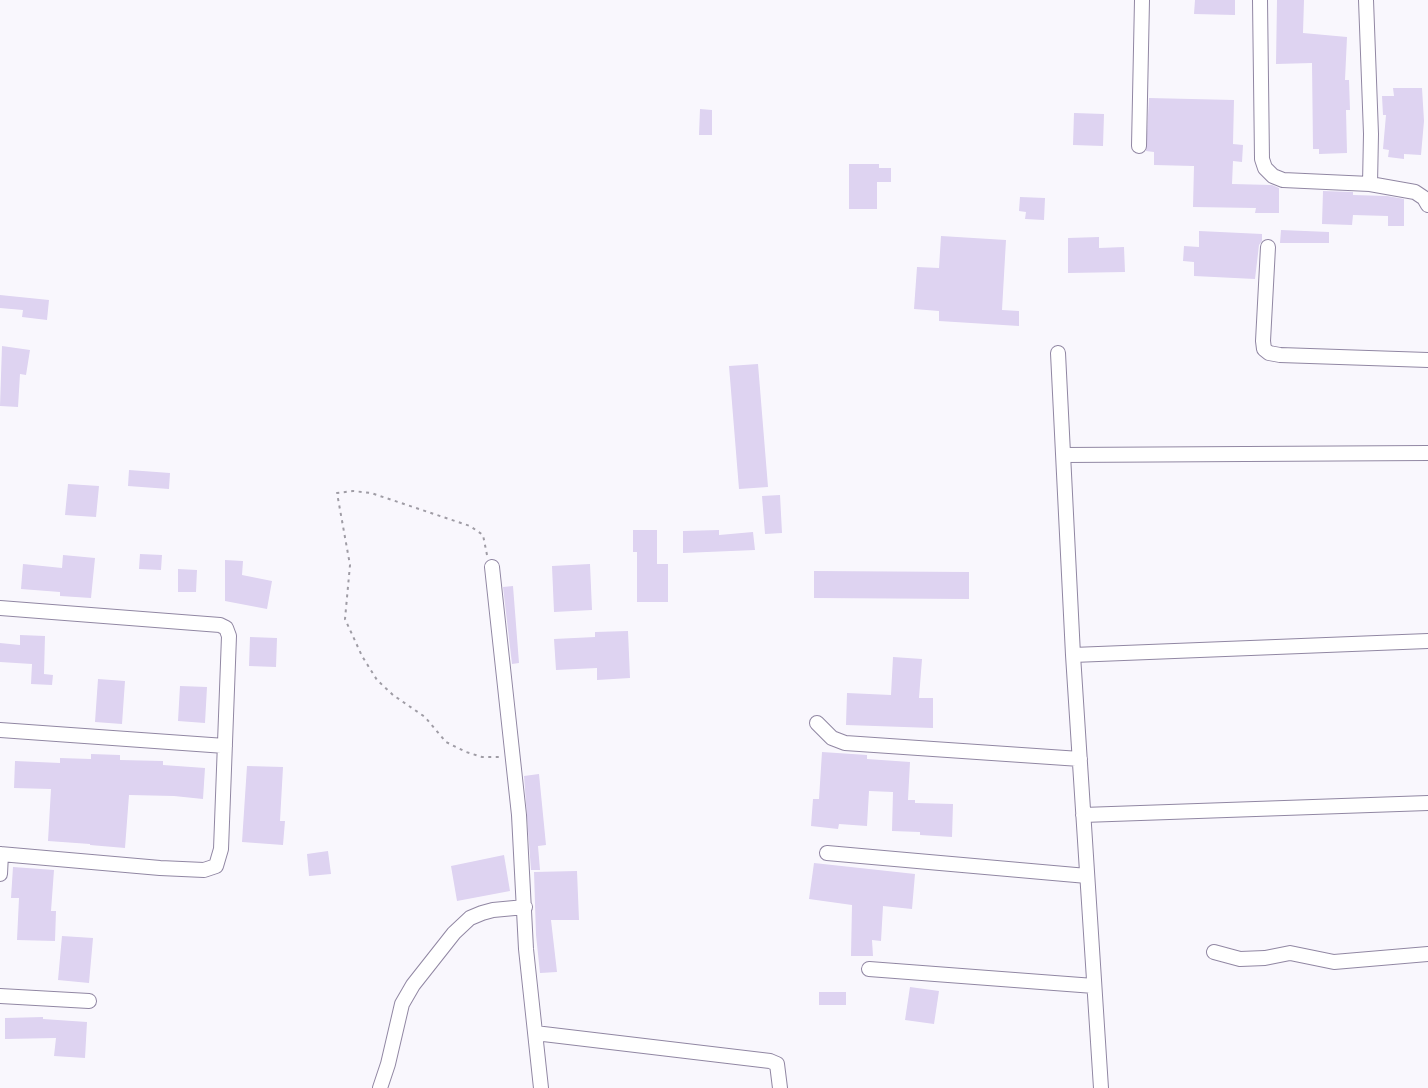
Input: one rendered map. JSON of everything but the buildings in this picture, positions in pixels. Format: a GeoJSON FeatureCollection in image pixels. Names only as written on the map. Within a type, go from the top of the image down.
{"type":"FeatureCollection","features":[{"type":"Feature","properties":{"kind":"street"},"geometry":{"type":"LineString","coordinates":[[1139,146],[1142,0]]}},
{"type":"Feature","properties":{"kind":"street"},"geometry":{"type":"LineString","coordinates":[[1260,0],[1262,159],[1265,168],[1273,176],[1283,180],[1370,184],[1406,189],[1427,200]]}},
{"type":"Feature","properties":{"kind":"street"},"geometry":{"type":"LineString","coordinates":[[1366,0],[1371,134],[1370,184]]}},
{"type":"Feature","properties":{"kind":"street"},"geometry":{"type":"LineString","coordinates":[[1268,247],[1263,341],[1264,349],[1269,353],[1428,360]]}},
{"type":"Feature","properties":{"kind":"street"},"geometry":{"type":"LineString","coordinates":[[1058,353],[1072,656],[1101,1088]]}},
{"type":"Feature","properties":{"kind":"street"},"geometry":{"type":"LineString","coordinates":[[1064,455],[1428,453]]}},
{"type":"Feature","properties":{"kind":"street"},"geometry":{"type":"LineString","coordinates":[[492,567],[512,758],[525,906],[526,949],[541,1088]]}},
{"type":"Feature","properties":{"kind":"street"},"geometry":{"type":"LineString","coordinates":[[0,608],[178,621],[224,627],[228,630],[229,636],[218,863],[213,868],[204,870],[0,854],[0,874]]}},
{"type":"Feature","properties":{"kind":"street"},"geometry":{"type":"LineString","coordinates":[[1072,656],[1428,641]]}},
{"type":"Feature","properties":{"kind":"street"},"geometry":{"type":"LineString","coordinates":[[817,723],[832,738],[845,743],[1080,759]]}},
{"type":"Feature","properties":{"kind":"street"},"geometry":{"type":"LineString","coordinates":[[0,730],[225,746]]}},
{"type":"Feature","properties":{"kind":"street"},"geometry":{"type":"LineString","coordinates":[[1083,814],[1428,803]]}},
{"type":"Feature","properties":{"kind":"street"},"geometry":{"type":"LineString","coordinates":[[827,853],[1087,876]]}},
{"type":"Feature","properties":{"kind":"street"},"geometry":{"type":"LineString","coordinates":[[380,1088],[402,1004],[413,985],[454,933],[470,918],[482,913],[525,906]]}},
{"type":"Feature","properties":{"kind":"street"},"geometry":{"type":"LineString","coordinates":[[1214,952],[1240,959],[1265,958],[1290,953],[1334,962],[1428,954]]}},
{"type":"Feature","properties":{"kind":"street"},"geometry":{"type":"LineString","coordinates":[[869,969],[1094,986]]}},
{"type":"Feature","properties":{"kind":"street"},"geometry":{"type":"LineString","coordinates":[[0,996],[89,1001]]}},
{"type":"Feature","properties":{"kind":"street"},"geometry":{"type":"LineString","coordinates":[[535,1034],[770,1061],[777,1064],[780,1088]]}},
{"type":"Feature","properties":{"kind":"path"},"geometry":{"type":"LineString","coordinates":[[492,567],[485,550],[483,535],[470,526],[371,494],[353,491],[337,493],[350,565],[345,619],[362,656],[377,680],[393,695],[425,717],[446,742],[483,757],[512,758]]}}]}
